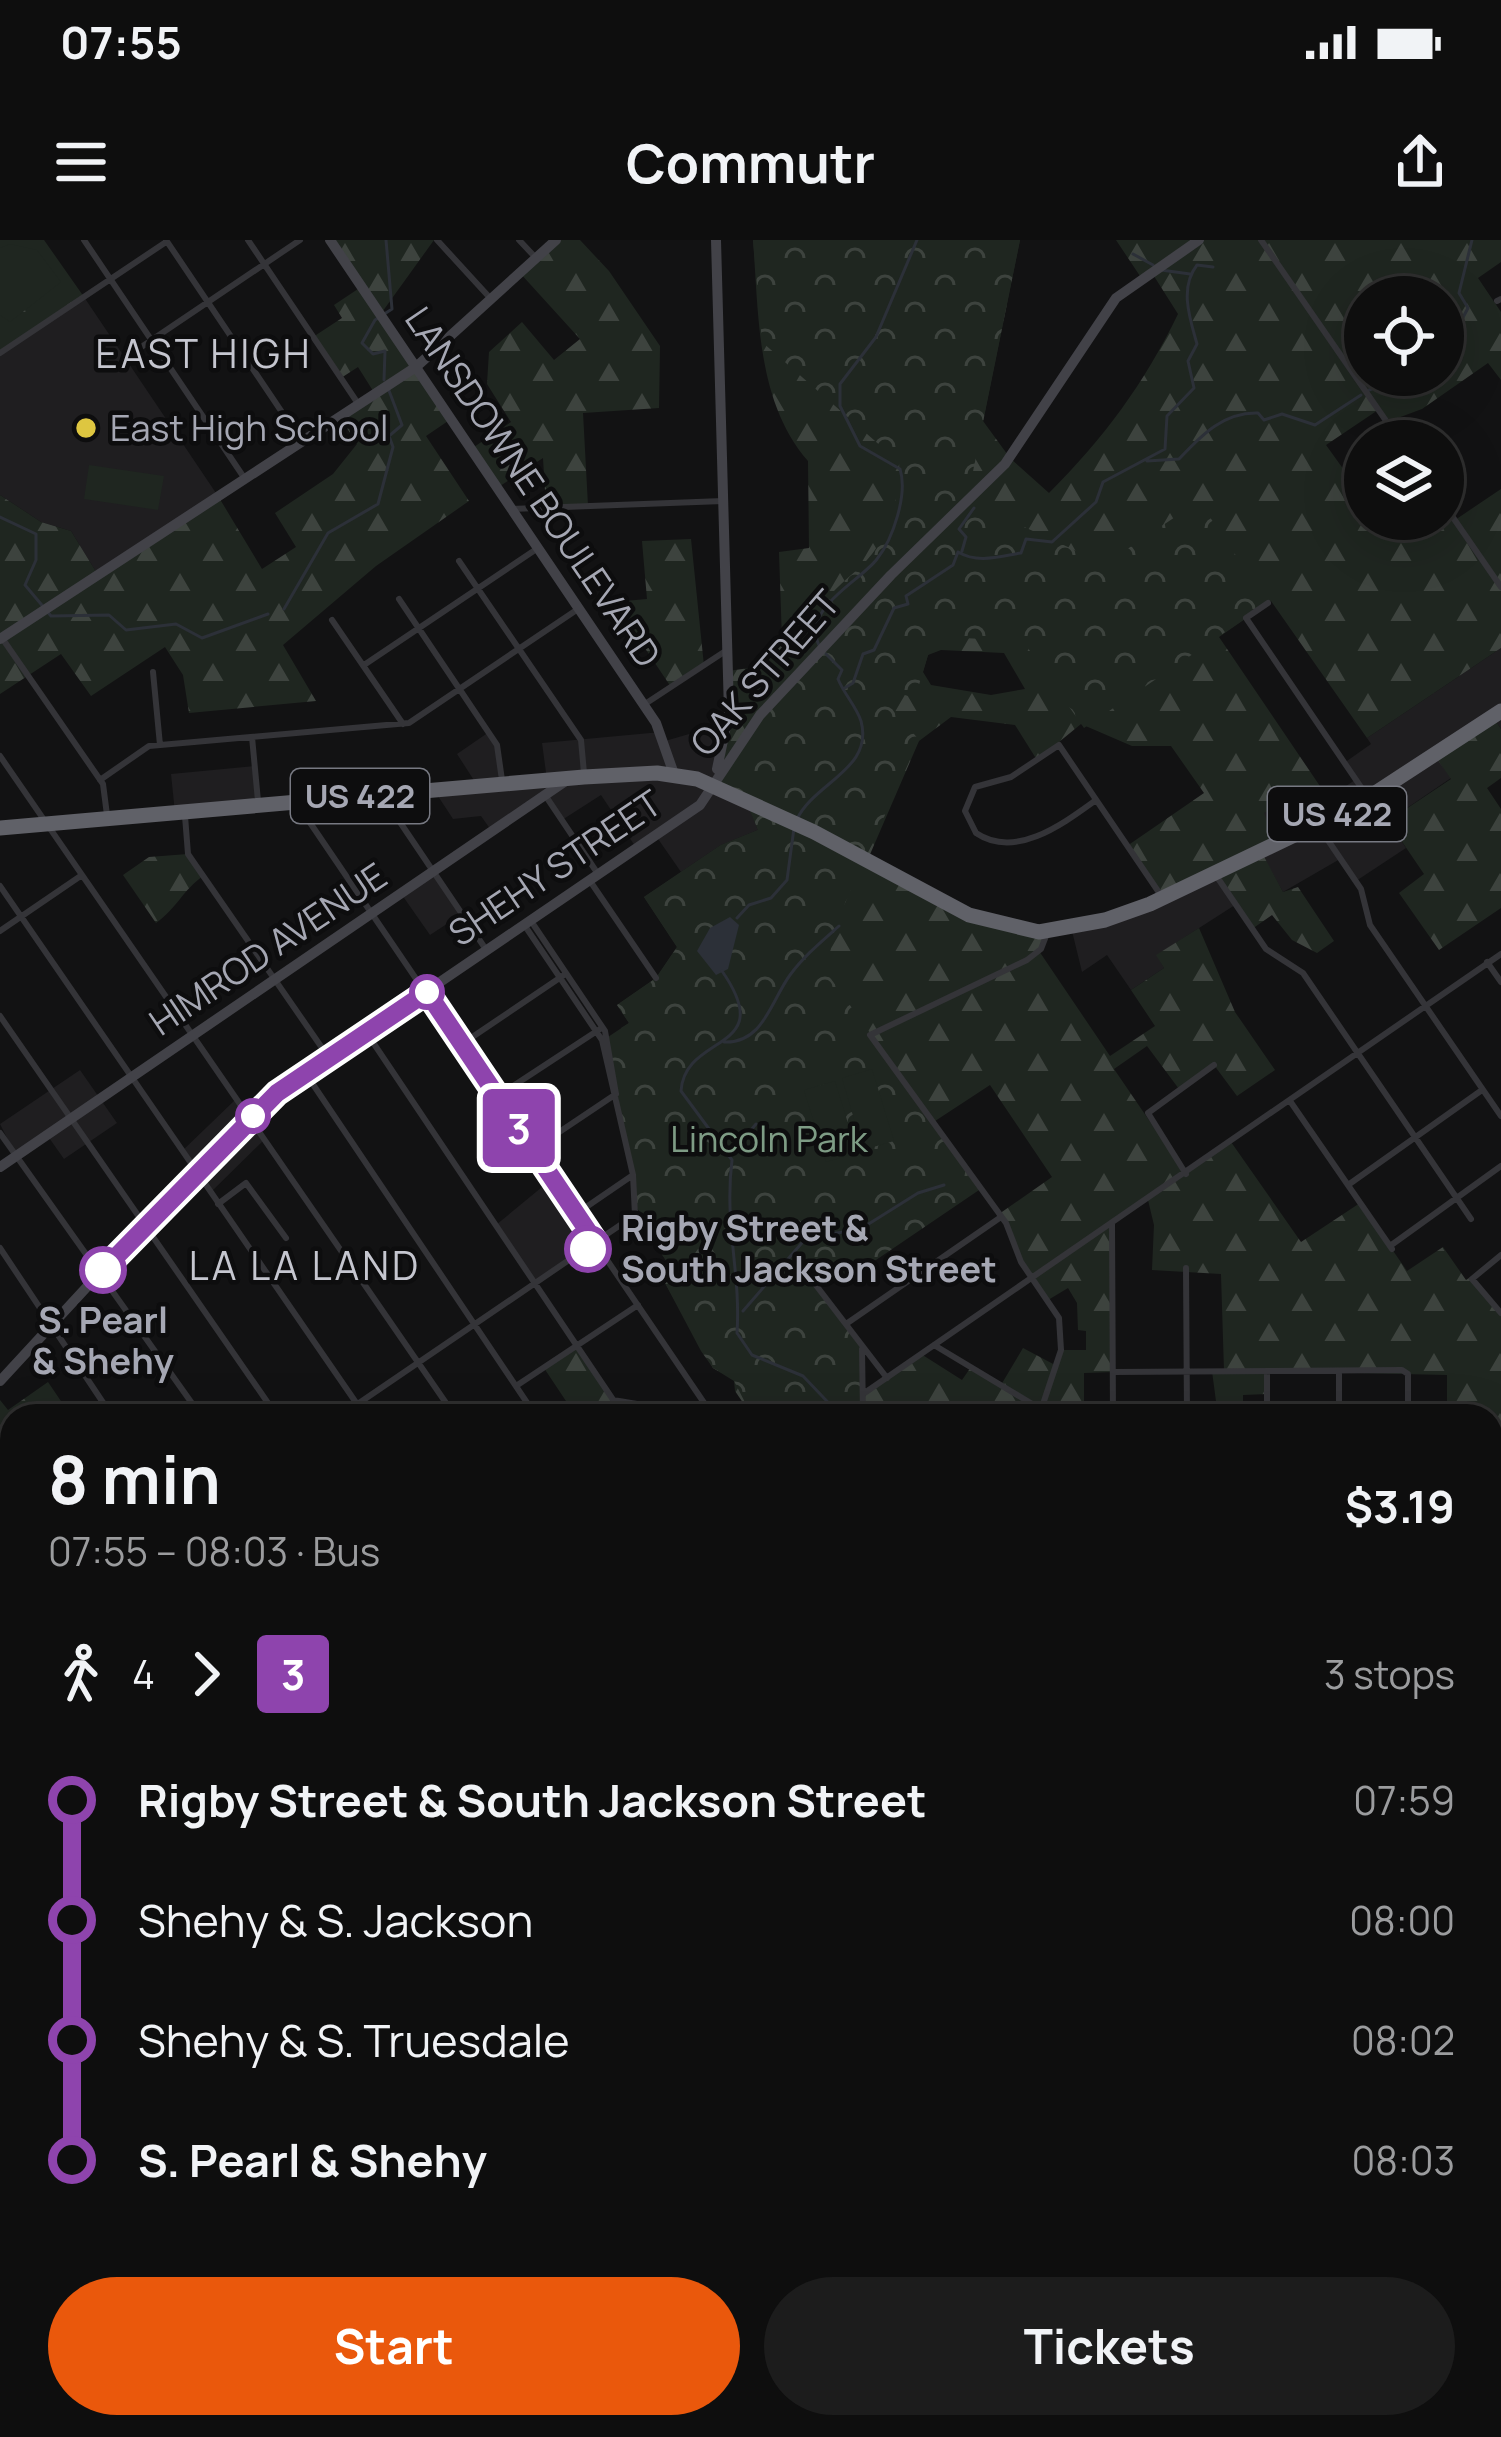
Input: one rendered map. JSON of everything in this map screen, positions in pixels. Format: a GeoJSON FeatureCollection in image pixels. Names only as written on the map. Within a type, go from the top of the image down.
{"type":"FeatureCollection","features":[{"type":"Feature","properties":{"kind":"highway","name":"US 422"},"geometry":{"type":"LineString","coordinates":[[714,782],[974,907],[1049,928],[1105,920],[1215,873],[1369,799],[1501,711]]}},
{"type":"Feature","properties":{"kind":"highway","name":"OAK STREET"},"geometry":{"type":"LineString","coordinates":[[0,828],[502,784],[543,789],[576,778],[674,774],[714,782]]}},
{"type":"Feature","properties":{"kind":"street"},"geometry":{"type":"LineString","coordinates":[[84,240],[245,479]]}},
{"type":"Feature","properties":{"kind":"street"},"geometry":{"type":"LineString","coordinates":[[0,353],[167,240],[302,442]]}},
{"type":"Feature","properties":{"kind":"street"},"geometry":{"type":"LineString","coordinates":[[248,240],[363,402]]}},
{"type":"Feature","properties":{"kind":"street"},"geometry":{"type":"LineString","coordinates":[[125,358],[300,240]]}},
{"type":"Feature","properties":{"kind":"street","name":"LANSDOWNE BOULEVARD"},"geometry":{"type":"LineString","coordinates":[[330,240],[644,705],[661,732],[674,774]]}},
{"type":"Feature","properties":{"kind":"street"},"geometry":{"type":"LineString","coordinates":[[436,240],[491,299]]}},
{"type":"Feature","properties":{"kind":"street"},"geometry":{"type":"LineString","coordinates":[[519,240],[536,258]]}},
{"type":"Feature","properties":{"kind":"street"},"geometry":{"type":"LineString","coordinates":[[107,819],[100,780],[1,638],[416,368],[556,240]]}},
{"type":"Feature","properties":{"kind":"street"},"geometry":{"type":"LineString","coordinates":[[714,782],[729,712],[716,240]]}},
{"type":"Feature","properties":{"kind":"street","name":"OAK STREET"},"geometry":{"type":"LineString","coordinates":[[714,782],[783,689],[1005,464],[1110,305],[1199,240]]}},
{"type":"Feature","properties":{"kind":"street"},"geometry":{"type":"LineString","coordinates":[[1261,240],[1385,420]]}},
{"type":"Feature","properties":{"kind":"street"},"geometry":{"type":"LineString","coordinates":[[511,508],[723,501]]}},
{"type":"Feature","properties":{"kind":"street"},"geometry":{"type":"LineString","coordinates":[[1464,533],[1501,587]]}},
{"type":"Feature","properties":{"kind":"street"},"geometry":{"type":"LineString","coordinates":[[364,665],[538,548]]}},
{"type":"Feature","properties":{"kind":"street"},"geometry":{"type":"LineString","coordinates":[[459,561],[580,740],[576,778]]}},
{"type":"Feature","properties":{"kind":"street"},"geometry":{"type":"LineString","coordinates":[[398,599],[499,747],[502,784]]}},
{"type":"Feature","properties":{"kind":"street"},"geometry":{"type":"LineString","coordinates":[[1268,603],[1246,618],[1369,799]]}},
{"type":"Feature","properties":{"kind":"street"},"geometry":{"type":"LineString","coordinates":[[100,780],[148,747],[403,724],[578,609]]}},
{"type":"Feature","properties":{"kind":"street"},"geometry":{"type":"LineString","coordinates":[[332,620],[403,724]]}},
{"type":"Feature","properties":{"kind":"street"},"geometry":{"type":"LineString","coordinates":[[644,705],[727,650]]}},
{"type":"Feature","properties":{"kind":"street"},"geometry":{"type":"LineString","coordinates":[[153,672],[160,746]]}},
{"type":"Feature","properties":{"kind":"street"},"geometry":{"type":"LineString","coordinates":[[252,737],[259,805]]}},
{"type":"Feature","properties":{"kind":"street"},"geometry":{"type":"LineString","coordinates":[[1096,800],[1051,830],[1018,841],[992,842],[972,828],[965,805],[972,789],[1015,775],[1059,745],[1162,897]]}},
{"type":"Feature","properties":{"kind":"street"},"geometry":{"type":"LineString","coordinates":[[0,756],[447,1404]]}},
{"type":"Feature","properties":{"kind":"street","name":"SHEHY STREET"},"geometry":{"type":"LineString","coordinates":[[1,1377],[249,1120],[305,1074],[698,807],[714,782]]}},
{"type":"Feature","properties":{"kind":"street"},"geometry":{"type":"LineString","coordinates":[[543,789],[656,978]]}},
{"type":"Feature","properties":{"kind":"street","name":"HIMROD AVENUE"},"geometry":{"type":"LineString","coordinates":[[0,1167],[434,873],[543,789]]}},
{"type":"Feature","properties":{"kind":"street"},"geometry":{"type":"LineString","coordinates":[[381,795],[488,950]]}},
{"type":"Feature","properties":{"kind":"street"},"geometry":{"type":"LineString","coordinates":[[296,802],[703,1404]]}},
{"type":"Feature","properties":{"kind":"street"},"geometry":{"type":"LineString","coordinates":[[185,812],[188,854],[328,1058]]}},
{"type":"Feature","properties":{"kind":"street"},"geometry":{"type":"LineString","coordinates":[[1317,824],[1361,889],[1367,921],[1501,1116]]}},
{"type":"Feature","properties":{"kind":"street"},"geometry":{"type":"LineString","coordinates":[[1215,873],[1266,950],[1303,973],[1471,1220]]}},
{"type":"Feature","properties":{"kind":"street"},"geometry":{"type":"LineString","coordinates":[[0,931],[82,875]]}},
{"type":"Feature","properties":{"kind":"street"},"geometry":{"type":"LineString","coordinates":[[0,886],[357,1404],[635,1215],[633,1175],[600,1029],[528,923]]}},
{"type":"Feature","properties":{"kind":"street"},"geometry":{"type":"LineString","coordinates":[[1043,1404],[1062,1333],[1001,1217],[869,1035],[1027,960],[1041,949],[1049,928]]}},
{"type":"Feature","properties":{"kind":"street"},"geometry":{"type":"LineString","coordinates":[[863,1394],[1501,954]]}},
{"type":"Feature","properties":{"kind":"street"},"geometry":{"type":"LineString","coordinates":[[1487,962],[1501,982]]}},
{"type":"Feature","properties":{"kind":"street"},"geometry":{"type":"LineString","coordinates":[[463,1044],[564,976]]}},
{"type":"Feature","properties":{"kind":"street"},"geometry":{"type":"LineString","coordinates":[[0,1016],[269,1404]]}},
{"type":"Feature","properties":{"kind":"street"},"geometry":{"type":"LineString","coordinates":[[498,1096],[600,1029]]}},
{"type":"Feature","properties":{"kind":"street"},"geometry":{"type":"LineString","coordinates":[[367,1032],[616,1404]]}},
{"type":"Feature","properties":{"kind":"street"},"geometry":{"type":"LineString","coordinates":[[1186,1174],[1148,1112],[1214,1065]]}},
{"type":"Feature","properties":{"kind":"street"},"geometry":{"type":"LineString","coordinates":[[305,1074],[528,1404]]}},
{"type":"Feature","properties":{"kind":"street"},"geometry":{"type":"LineString","coordinates":[[1348,1185],[1482,1090]]}},
{"type":"Feature","properties":{"kind":"street"},"geometry":{"type":"LineString","coordinates":[[533,1149],[616,1094]]}},
{"type":"Feature","properties":{"kind":"street"},"geometry":{"type":"LineString","coordinates":[[1290,1102],[1391,1247],[1501,1166]]}},
{"type":"Feature","properties":{"kind":"street"},"geometry":{"type":"LineString","coordinates":[[0,1133],[193,1404]]}},
{"type":"Feature","properties":{"kind":"street"},"geometry":{"type":"LineString","coordinates":[[576,1214],[633,1175]]}},
{"type":"Feature","properties":{"kind":"street"},"geometry":{"type":"LineString","coordinates":[[218,1204],[246,1184],[286,1238]]}},
{"type":"Feature","properties":{"kind":"street"},"geometry":{"type":"LineString","coordinates":[[846,1324],[1001,1217]]}},
{"type":"Feature","properties":{"kind":"street"},"geometry":{"type":"LineString","coordinates":[[1112,1224],[1113,1404]]}},
{"type":"Feature","properties":{"kind":"street"},"geometry":{"type":"LineString","coordinates":[[0,1248],[104,1404]]}},
{"type":"Feature","properties":{"kind":"street"},"geometry":{"type":"LineString","coordinates":[[1501,1255],[1472,1279],[1501,1313]]}},
{"type":"Feature","properties":{"kind":"street"},"geometry":{"type":"LineString","coordinates":[[1186,1268],[1187,1404]]}},
{"type":"Feature","properties":{"kind":"street"},"geometry":{"type":"LineString","coordinates":[[812,1280],[887,1378]]}},
{"type":"Feature","properties":{"kind":"street"},"geometry":{"type":"LineString","coordinates":[[516,1386],[638,1305]]}},
{"type":"Feature","properties":{"kind":"street"},"geometry":{"type":"LineString","coordinates":[[862,1345],[863,1404]]}},
{"type":"Feature","properties":{"kind":"street"},"geometry":{"type":"LineString","coordinates":[[934,1345],[1027,1404]]}},
{"type":"Feature","properties":{"kind":"street"},"geometry":{"type":"LineString","coordinates":[[1339,1370],[1340,1404]]}},
{"type":"Feature","properties":{"kind":"street"},"geometry":{"type":"LineString","coordinates":[[1267,1371],[1267,1404]]}},
{"type":"Feature","properties":{"kind":"street"},"geometry":{"type":"LineString","coordinates":[[1113,1372],[1408,1374],[1408,1404]]}},
{"type":"Feature","properties":{"kind":"shaded area","name":"East High School"},"geometry":{"type":"Polygon","coordinates":[[[84,297],[218,496],[98,575],[71,531],[41,522],[0,495],[0,354],[84,297]]]}},
{"type":"Feature","properties":{"kind":"shaded area"},"geometry":{"type":"Polygon","coordinates":[[[1501,648],[1501,729],[1493,717],[1436,757],[1451,778],[1388,821],[1406,848],[1356,881],[1340,859],[1283,892],[1260,851],[1263,813],[1296,798],[1328,798],[1355,780],[1344,763],[1371,744],[1367,738],[1501,648]]]}},
{"type":"Feature","properties":{"kind":"shaded area"},"geometry":{"type":"Polygon","coordinates":[[[489,732],[498,747],[502,783],[547,780],[542,743],[661,732],[665,741],[696,732],[723,741],[758,830],[721,845],[681,872],[656,836],[637,849],[601,795],[562,820],[547,798],[493,833],[481,816],[453,819],[434,790],[477,785],[457,754],[489,732]]]}},
{"type":"Feature","properties":{"kind":"shaded area"},"geometry":{"type":"Polygon","coordinates":[[[255,766],[259,805],[175,813],[171,774],[255,766]]]}},
{"type":"Feature","properties":{"kind":"shaded area"},"geometry":{"type":"Polygon","coordinates":[[[434,873],[462,914],[430,935],[402,895],[434,873]]]}},
{"type":"Feature","properties":{"kind":"shaded area"},"geometry":{"type":"Polygon","coordinates":[[[1215,873],[1235,905],[1157,955],[1164,968],[1131,990],[1107,955],[1082,972],[1071,927],[1215,873]]]}},
{"type":"Feature","properties":{"kind":"shaded area"},"geometry":{"type":"Polygon","coordinates":[[[730,917],[739,925],[728,969],[716,975],[697,951],[710,928],[730,917]]]}},
{"type":"Feature","properties":{"kind":"shaded area"},"geometry":{"type":"Polygon","coordinates":[[[80,1070],[117,1123],[64,1159],[47,1135],[16,1156],[0,1124],[80,1070]]]}},
{"type":"Feature","properties":{"kind":"shaded area"},"geometry":{"type":"Polygon","coordinates":[[[235,1100],[263,1141],[210,1193],[181,1152],[235,1100]]]}},
{"type":"Feature","properties":{"kind":"shaded area"},"geometry":{"type":"Polygon","coordinates":[[[553,1178],[596,1243],[536,1284],[496,1225],[553,1178]]]}},
{"type":"Feature","properties":{"kind":"green space"},"geometry":{"type":"Polygon","coordinates":[[[0,240],[44,240],[84,297],[0,353],[0,240]]]}},
{"type":"Feature","properties":{"kind":"green space"},"geometry":{"type":"Polygon","coordinates":[[[330,240],[434,240],[380,315],[451,419],[426,436],[469,501],[376,566],[283,645],[316,701],[189,713],[183,675],[165,647],[91,696],[61,654],[0,694],[0,495],[41,522],[71,531],[98,575],[218,496],[262,569],[296,547],[275,513],[333,474],[357,444],[340,417],[375,394],[358,367],[341,378],[313,337],[342,318],[334,305],[361,287],[330,240]]]}},
{"type":"Feature","properties":{"kind":"green space"},"geometry":{"type":"Polygon","coordinates":[[[556,240],[580,240],[609,271],[660,346],[659,408],[583,413],[588,506],[546,507],[543,458],[497,488],[471,449],[511,422],[487,384],[489,352],[522,322],[554,360],[580,339],[520,273],[556,240]]]}},
{"type":"Feature","properties":{"kind":"green space","name":"Lincoln Park"},"geometry":{"type":"Polygon","coordinates":[[[753,240],[1020,240],[983,421],[1010,458],[1049,493],[1121,409],[1178,314],[1152,273],[1142,279],[1116,240],[1501,240],[1501,262],[1478,278],[1501,312],[1501,380],[1488,363],[1464,380],[1464,276],[1344,276],[1344,396],[1441,396],[1392,420],[1386,420],[1378,410],[1363,420],[1344,420],[1344,433],[1326,445],[1344,470],[1344,540],[1464,540],[1464,514],[1501,489],[1501,648],[1367,738],[1271,601],[1219,637],[1328,798],[1300,805],[1295,798],[1264,813],[1276,844],[1261,851],[1283,892],[1298,887],[1334,941],[1317,953],[1292,940],[1272,915],[1252,929],[1214,873],[1162,897],[1127,846],[1204,793],[1171,746],[1132,746],[1081,724],[1037,760],[1015,725],[951,717],[919,741],[868,859],[969,915],[1049,928],[1039,951],[1110,1056],[1155,1026],[1131,990],[1164,968],[1156,955],[1199,928],[1235,1012],[1275,1070],[1237,1096],[1214,1065],[1179,1089],[1147,1046],[1114,1069],[1185,1173],[1231,1142],[1301,1242],[1360,1203],[1407,1271],[1443,1247],[1466,1280],[1472,1276],[1501,1313],[1501,1404],[1447,1404],[1447,1375],[1267,1371],[1267,1394],[1243,1395],[1243,1404],[1216,1404],[1212,1371],[1224,1370],[1221,1274],[1152,1270],[1154,1225],[1148,1200],[1112,1224],[1113,1372],[1084,1373],[1084,1404],[744,1404],[734,1381],[713,1368],[665,1283],[676,1275],[650,1237],[657,1232],[636,1207],[621,1028],[629,1023],[617,1005],[656,978],[677,947],[644,897],[721,845],[758,830],[745,798],[715,779],[728,721],[728,671],[764,666],[782,640],[779,552],[809,548],[808,461],[778,412],[763,356],[753,240]],[[941,650],[928,655],[923,672],[931,685],[991,695],[1025,689],[1004,653],[941,650]],[[990,1085],[932,1123],[848,1279],[837,1263],[812,1280],[863,1393],[921,1354],[962,1380],[971,1367],[1001,1385],[1023,1348],[1055,1365],[1061,1350],[1086,1350],[1086,1331],[1078,1330],[1077,1303],[1068,1288],[1048,1300],[1021,1262],[999,1214],[1052,1177],[990,1085]]]}},
{"type":"Feature","properties":{"kind":"green space","name":"Lincoln Park"},"geometry":{"type":"Polygon","coordinates":[[[753,240],[1020,240],[967,501],[1105,564],[1199,501],[1268,603],[1084,728],[1023,641],[943,637],[928,655],[915,698],[874,686],[919,740],[836,923],[826,972],[982,1188],[848,1279],[837,1263],[812,1280],[862,1345],[863,1404],[746,1404],[733,1379],[713,1368],[701,1351],[665,1283],[676,1275],[650,1237],[657,1232],[636,1207],[608,1037],[629,1023],[617,1005],[656,978],[677,947],[644,897],[721,845],[758,830],[745,798],[713,785],[748,731],[829,641],[824,603],[872,554],[896,497],[899,462],[762,342],[753,240]]]}},
{"type":"Feature","properties":{"kind":"green space"},"geometry":{"type":"Polygon","coordinates":[[[10,244],[37,250],[61,282],[10,322],[0,315],[0,248],[10,244]]]}},
{"type":"Feature","properties":{"kind":"green space"},"geometry":{"type":"Polygon","coordinates":[[[89,465],[164,476],[158,510],[84,499],[89,465]]]}},
{"type":"Feature","properties":{"kind":"green space"},"geometry":{"type":"Polygon","coordinates":[[[691,539],[704,666],[671,687],[614,602],[647,599],[642,541],[691,539]]]}},
{"type":"Feature","properties":{"kind":"green space"},"geometry":{"type":"Polygon","coordinates":[[[1493,717],[1501,729],[1501,778],[1487,788],[1501,809],[1501,908],[1439,950],[1399,893],[1424,874],[1388,821],[1451,779],[1435,756],[1493,717]]]}},
{"type":"Feature","properties":{"kind":"green space"},"geometry":{"type":"Polygon","coordinates":[[[188,854],[203,876],[156,923],[123,875],[149,857],[188,854]]]}},
{"type":"Feature","properties":{"kind":"green space"},"geometry":{"type":"Polygon","coordinates":[[[872,1069],[894,1141],[863,1150],[842,1078],[872,1069]]]}},
{"type":"Feature","properties":{"kind":"green space"},"geometry":{"type":"Polygon","coordinates":[[[835,1081],[857,1153],[826,1162],[804,1090],[835,1081]]]}},
{"type":"Feature","properties":{"kind":"green space"},"geometry":{"type":"Polygon","coordinates":[[[577,1346],[613,1400],[568,1404],[544,1368],[577,1346]]]}},
{"type":"Feature","properties":{"kind":"green space"},"geometry":{"type":"Polygon","coordinates":[[[48,1382],[63,1404],[17,1404],[48,1382]]]}},
{"type":"Feature","properties":{"kind":"waterway"},"geometry":{"type":"LineString","coordinates":[[384,380],[385,351],[373,354],[362,343],[375,320],[392,309],[386,240]]}},
{"type":"Feature","properties":{"kind":"waterway"},"geometry":{"type":"LineString","coordinates":[[820,647],[816,633],[825,608],[877,559],[897,516],[900,469],[860,446],[840,406],[840,384],[876,337],[917,240]]}},
{"type":"Feature","properties":{"kind":"waterway"},"geometry":{"type":"LineString","coordinates":[[1463,276],[1472,240]]}},
{"type":"Feature","properties":{"kind":"waterway"},"geometry":{"type":"LineString","coordinates":[[1133,254],[1153,265]]}},
{"type":"Feature","properties":{"kind":"waterway"},"geometry":{"type":"LineString","coordinates":[[843,689],[853,683],[863,654],[874,650],[894,608],[908,604],[906,596],[953,565],[958,552],[990,558],[1021,553],[1026,539],[1052,542],[1096,502],[1103,482],[1165,449],[1167,416],[1194,388],[1188,361],[1197,344],[1188,284],[1197,265],[1213,267]]}},
{"type":"Feature","properties":{"kind":"waterway"},"geometry":{"type":"LineString","coordinates":[[1161,270],[1190,274]]}},
{"type":"Feature","properties":{"kind":"waterway"},"geometry":{"type":"LineString","coordinates":[[1464,301],[1468,308],[1464,316]]}},
{"type":"Feature","properties":{"kind":"waterway"},"geometry":{"type":"LineString","coordinates":[[284,609],[328,533],[378,504],[393,447],[389,436],[402,425],[388,388]]}},
{"type":"Feature","properties":{"kind":"waterway"},"geometry":{"type":"LineString","coordinates":[[1147,461],[1179,459],[1213,427],[1233,417],[1258,413],[1264,420],[1282,414],[1315,425],[1359,396]]}},
{"type":"Feature","properties":{"kind":"waterway"},"geometry":{"type":"LineString","coordinates":[[962,551],[966,537],[959,529],[974,508]]}},
{"type":"Feature","properties":{"kind":"waterway"},"geometry":{"type":"LineString","coordinates":[[0,517],[36,534],[36,560],[25,585],[51,616],[109,615],[126,630],[176,624],[202,638],[268,614]]}},
{"type":"Feature","properties":{"kind":"waterway"},"geometry":{"type":"LineString","coordinates":[[797,819],[851,763],[863,737],[859,716],[838,679],[842,670],[826,654]]}},
{"type":"Feature","properties":{"kind":"waterway"},"geometry":{"type":"LineString","coordinates":[[737,918],[749,905],[771,898],[787,880],[794,828]]}},
{"type":"Feature","properties":{"kind":"waterway"},"geometry":{"type":"LineString","coordinates":[[724,1042],[737,1041],[757,1029],[795,968],[839,926]]}},
{"type":"Feature","properties":{"kind":"waterway"},"geometry":{"type":"LineString","coordinates":[[722,971],[737,997],[740,1016],[735,1029],[686,1072],[681,1091],[732,1160],[737,1333],[752,1355],[803,1376],[830,1404]]}},
{"type":"Feature","properties":{"kind":"waterway"},"geometry":{"type":"LineString","coordinates":[[730,1155],[756,1124]]}},
{"type":"Feature","properties":{"kind":"waterway"},"geometry":{"type":"LineString","coordinates":[[743,1311],[807,1237],[859,1230],[918,1193],[944,1185]]}},
{"type":"Feature","properties":{"kind":"bus line","name":"3"},"geometry":{"type":"LineString","coordinates":[[103,1270],[277,1093],[427,992],[596,1243],[588,1249]]}},
{"type":"Feature","properties":{"kind":"place","name":"East High School"},"geometry":{"type":"Point","coordinates":[86,428]}},
{"type":"Feature","properties":{"kind":"place","name":"Rigby Street & South Jackson Street"},"geometry":{"type":"Point","coordinates":[588,1249]}},
{"type":"Feature","properties":{"kind":"place","name":"S. Pearl & Shehy"},"geometry":{"type":"Point","coordinates":[103,1270]}},
{"type":"Feature","properties":{"kind":"district","name":"EAST HIGH"},"geometry":{"type":"Point","coordinates":[204,354]}},
{"type":"Feature","properties":{"kind":"district","name":"LA LA LAND"},"geometry":{"type":"Point","coordinates":[305,1266]}}]}
